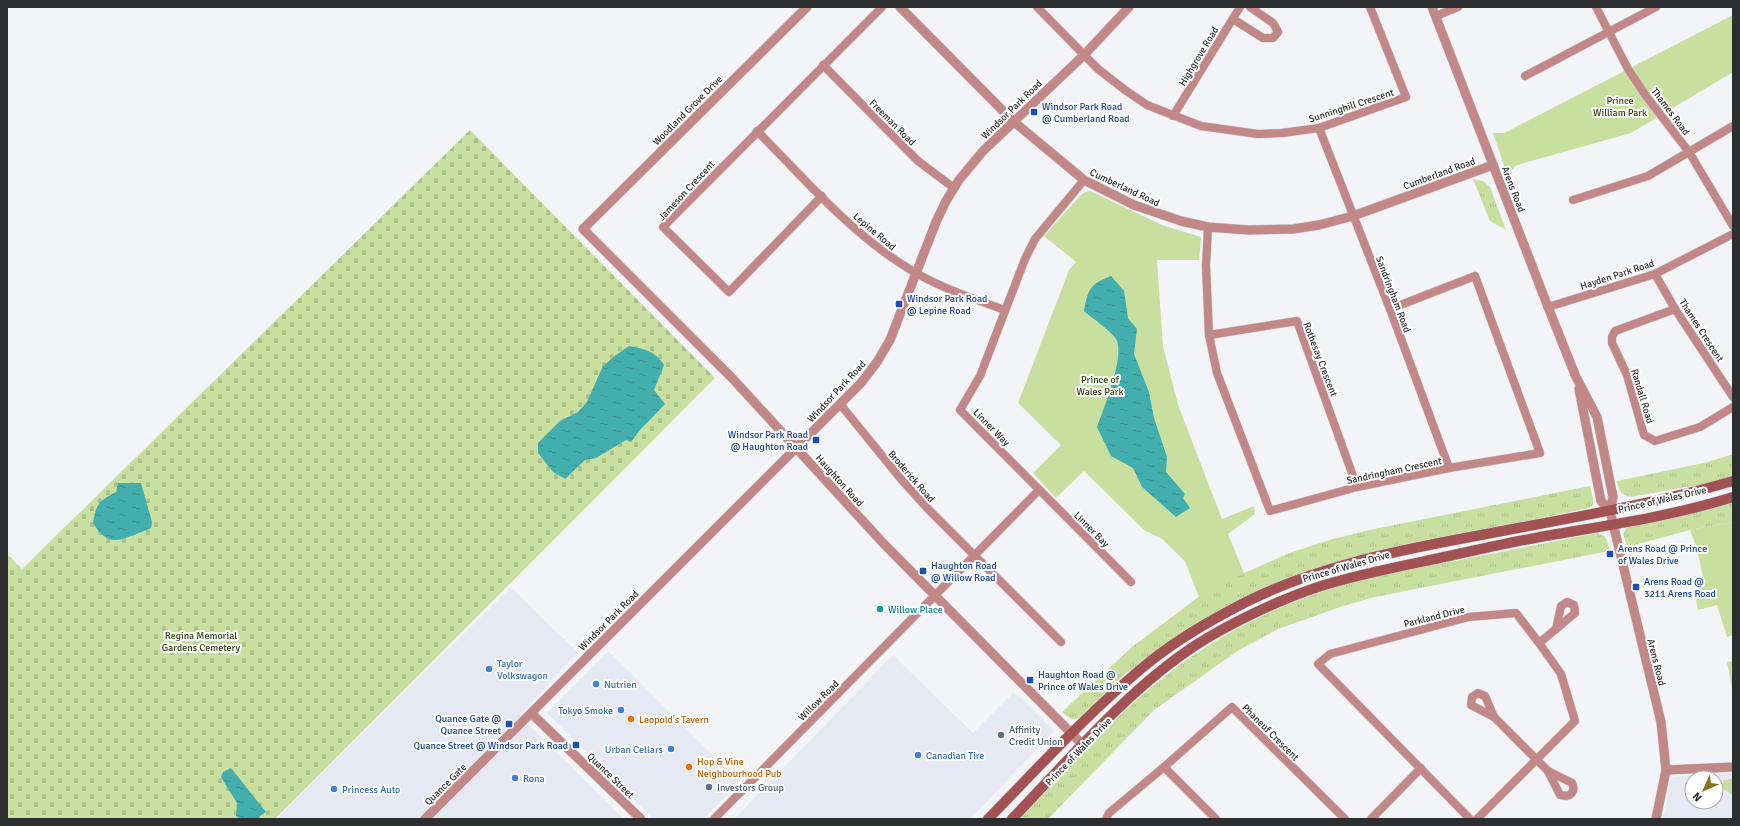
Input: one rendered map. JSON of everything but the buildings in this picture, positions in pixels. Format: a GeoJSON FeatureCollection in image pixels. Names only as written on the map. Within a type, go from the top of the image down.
{"type":"FeatureCollection","features":[{"type":"Feature","properties":{"kind":"main road","name":"Prince of Wales Drive"},"geometry":{"type":"LineString","coordinates":[[988,819],[1072,734],[1144,666],[1215,619],[1266,592],[1317,572],[1380,556],[1672,498],[1733,481]]}},
{"type":"Feature","properties":{"kind":"main road","name":"Prince of Wales Drive"},"geometry":{"type":"LineString","coordinates":[[1012,819],[1083,745],[1139,690],[1166,667],[1197,645],[1269,607],[1321,586],[1400,566],[1543,536],[1686,509],[1733,497]]}},
{"type":"Feature","properties":{"kind":"street","name":"Woodland Grove Drive"},"geometry":{"type":"LineString","coordinates":[[583,229],[807,7]]}},
{"type":"Feature","properties":{"kind":"street","name":"Jameson Crescent"},"geometry":{"type":"LineString","coordinates":[[822,196],[729,292],[663,227],[882,7]]}},
{"type":"Feature","properties":{"kind":"street","name":"Cumberland Road"},"geometry":{"type":"LineString","coordinates":[[900,7],[1013,121],[1084,180],[1144,209],[1181,221],[1208,227],[1248,230],[1293,229],[1319,225],[1353,216],[1493,165]]}},
{"type":"Feature","properties":{"kind":"street","name":"Sunninghill Crescent"},"geometry":{"type":"LineString","coordinates":[[1037,7],[1098,69],[1146,105],[1200,126],[1258,134],[1282,133],[1318,128],[1406,97],[1370,7]]}},
{"type":"Feature","properties":{"kind":"street","name":"Windsor Park Road"},"geometry":{"type":"LineString","coordinates":[[531,713],[861,383],[884,351],[896,329],[936,222],[954,188],[974,160],[1013,121],[1084,55],[1129,7]]}},
{"type":"Feature","properties":{"kind":"street","name":"Highgrove Road"},"geometry":{"type":"LineString","coordinates":[[1174,116],[1240,7]]}},
{"type":"Feature","properties":{"kind":"street"},"geometry":{"type":"LineString","coordinates":[[1233,19],[1263,38],[1274,38],[1278,32],[1273,23],[1250,7]]}},
{"type":"Feature","properties":{"kind":"street","name":"Arens Road"},"geometry":{"type":"LineString","coordinates":[[1432,7],[1576,377],[1601,500],[1610,511],[1660,722],[1666,770],[1656,819]]}},
{"type":"Feature","properties":{"kind":"street"},"geometry":{"type":"LineString","coordinates":[[1436,16],[1458,7]]}},
{"type":"Feature","properties":{"kind":"street","name":"Thames Road"},"geometry":{"type":"LineString","coordinates":[[1596,7],[1628,68],[1646,96],[1689,152],[1733,226]]}},
{"type":"Feature","properties":{"kind":"street"},"geometry":{"type":"LineString","coordinates":[[1526,76],[1656,7]]}},
{"type":"Feature","properties":{"kind":"street","name":"Freeman Road"},"geometry":{"type":"LineString","coordinates":[[823,65],[918,161],[954,188]]}},
{"type":"Feature","properties":{"kind":"street"},"geometry":{"type":"LineString","coordinates":[[1573,200],[1648,176],[1733,126]]}},
{"type":"Feature","properties":{"kind":"street","name":"Sandringham Road"},"geometry":{"type":"LineString","coordinates":[[1318,128],[1390,309],[1449,468]]}},
{"type":"Feature","properties":{"kind":"street","name":"Lepine Road"},"geometry":{"type":"LineString","coordinates":[[757,131],[874,245],[916,273],[954,292],[1005,310]]}},
{"type":"Feature","properties":{"kind":"street","name":"Linner Way"},"geometry":{"type":"LineString","coordinates":[[1039,490],[960,410],[980,376],[1025,259],[1035,239],[1084,180]]}},
{"type":"Feature","properties":{"kind":"street","name":"Sandringham Crescent"},"geometry":{"type":"LineString","coordinates":[[1208,227],[1206,266],[1209,335],[1218,373],[1270,511],[1357,487],[1449,468],[1540,453],[1475,276],[1390,309]]}},
{"type":"Feature","properties":{"kind":"street","name":"Haughton Road"},"geometry":{"type":"LineString","coordinates":[[583,229],[733,379],[877,537],[1083,745]]}},
{"type":"Feature","properties":{"kind":"street","name":"Hayden Park Road"},"geometry":{"type":"LineString","coordinates":[[1548,307],[1655,274],[1733,234]]}},
{"type":"Feature","properties":{"kind":"street","name":"Thames Crescent"},"geometry":{"type":"LineString","coordinates":[[1655,274],[1733,396]]}},
{"type":"Feature","properties":{"kind":"street","name":"Randall Road"},"geometry":{"type":"LineString","coordinates":[[1676,309],[1615,331],[1612,337],[1612,342],[1629,381],[1644,435],[1655,441],[1700,427],[1733,407]]}},
{"type":"Feature","properties":{"kind":"street","name":"Rothesay Crescent"},"geometry":{"type":"LineString","coordinates":[[1209,335],[1297,322],[1357,487]]}},
{"type":"Feature","properties":{"kind":"street","name":"Broderick Road"},"geometry":{"type":"LineString","coordinates":[[840,404],[905,484],[974,556],[1061,642]]}},
{"type":"Feature","properties":{"kind":"street"},"geometry":{"type":"LineString","coordinates":[[935,595],[1039,490]]}},
{"type":"Feature","properties":{"kind":"street","name":"Linner Bay"},"geometry":{"type":"LineString","coordinates":[[1039,490],[1131,582]]}},
{"type":"Feature","properties":{"kind":"street","name":"Willow Road"},"geometry":{"type":"LineString","coordinates":[[714,819],[935,595]]}},
{"type":"Feature","properties":{"kind":"street","name":"Parkland Drive"},"geometry":{"type":"LineString","coordinates":[[1470,819],[1318,664],[1330,654],[1476,616],[1516,613],[1561,674],[1575,720],[1477,819]]}},
{"type":"Feature","properties":{"kind":"street"},"geometry":{"type":"LineString","coordinates":[[1539,643],[1556,629]]}},
{"type":"Feature","properties":{"kind":"street","name":"Phaneuf Crescent"},"geometry":{"type":"LineString","coordinates":[[1164,767],[1232,707],[1344,819]]}},
{"type":"Feature","properties":{"kind":"street","name":"Quance Gate"},"geometry":{"type":"LineString","coordinates":[[425,819],[531,713]]}},
{"type":"Feature","properties":{"kind":"street","name":"Quance Street"},"geometry":{"type":"LineString","coordinates":[[531,713],[641,819]]}},
{"type":"Feature","properties":{"kind":"street"},"geometry":{"type":"LineString","coordinates":[[1494,717],[1548,771]]}},
{"type":"Feature","properties":{"kind":"street"},"geometry":{"type":"LineString","coordinates":[[1106,819],[1109,814],[1164,767],[1216,819]]}},
{"type":"Feature","properties":{"kind":"street"},"geometry":{"type":"LineString","coordinates":[[1666,770],[1733,767]]}},
{"type":"Feature","properties":{"kind":"street"},"geometry":{"type":"LineString","coordinates":[[1371,819],[1421,768]]}},
{"type":"Feature","properties":{"kind":"shaded area"},"geometry":{"type":"Polygon","coordinates":[[[511,587],[578,653],[519,715],[624,819],[277,819],[511,587]]]}},
{"type":"Feature","properties":{"kind":"shaded area"},"geometry":{"type":"Polygon","coordinates":[[[608,651],[740,782],[703,819],[653,819],[547,713],[608,651]]]}},
{"type":"Feature","properties":{"kind":"shaded area"},"geometry":{"type":"Polygon","coordinates":[[[893,655],[973,733],[1014,692],[1054,731],[970,819],[734,819],[893,655]]]}},
{"type":"Feature","properties":{"kind":"shaded area"},"geometry":{"type":"Polygon","coordinates":[[[1733,773],[1733,819],[1663,819],[1670,782],[1673,777],[1684,776],[1684,810],[1724,810],[1724,774],[1733,773]]]}},
{"type":"Feature","properties":{"kind":"green space","name":"Prince William Park"},"geometry":{"type":"Polygon","coordinates":[[[1733,15],[1733,72],[1631,133],[1517,165],[1507,174],[1493,133],[1504,133],[1733,15]]]}},
{"type":"Feature","properties":{"kind":"green space","name":"Regina Memorial Gardens Cemetery"},"geometry":{"type":"Polygon","coordinates":[[[470,130],[715,378],[275,819],[7,819],[7,554],[22,569],[470,130]]]}},
{"type":"Feature","properties":{"kind":"green space"},"geometry":{"type":"Polygon","coordinates":[[[1473,179],[1483,181],[1490,187],[1506,230],[1490,221],[1473,179]]]}},
{"type":"Feature","properties":{"kind":"green space","name":"Prince of Wales Park"},"geometry":{"type":"Polygon","coordinates":[[[1090,191],[1162,225],[1201,237],[1199,260],[1157,260],[1163,346],[1178,405],[1222,519],[1254,506],[1255,514],[1228,534],[1244,573],[1199,597],[1185,561],[1162,539],[1144,530],[1084,471],[1056,498],[1033,473],[1061,445],[1018,403],[1069,270],[1076,262],[1044,236],[1080,196],[1085,192],[1090,191]]]}},
{"type":"Feature","properties":{"kind":"green space"},"geometry":{"type":"Polygon","coordinates":[[[1733,454],[1733,476],[1708,483],[1631,497],[1621,492],[1618,485],[1617,481],[1708,462],[1733,454]]]}},
{"type":"Feature","properties":{"kind":"green space"},"geometry":{"type":"Polygon","coordinates":[[[1590,486],[1593,505],[1588,508],[1410,543],[1340,561],[1305,572],[1126,673],[1079,718],[1072,719],[1062,712],[1132,647],[1205,592],[1292,552],[1333,539],[1369,530],[1590,486]]]}},
{"type":"Feature","properties":{"kind":"green space"},"geometry":{"type":"Polygon","coordinates":[[[1733,501],[1733,522],[1690,530],[1627,547],[1623,534],[1629,525],[1684,516],[1733,501]]]}},
{"type":"Feature","properties":{"kind":"green space"},"geometry":{"type":"Polygon","coordinates":[[[1733,522],[1733,635],[1727,637],[1717,605],[1698,610],[1694,591],[1705,586],[1697,549],[1690,530],[1733,522]]]}},
{"type":"Feature","properties":{"kind":"green space"},"geometry":{"type":"Polygon","coordinates":[[[1597,533],[1601,534],[1608,542],[1609,551],[1375,597],[1343,606],[1278,629],[1239,650],[1154,710],[1048,819],[1020,819],[1097,738],[1138,699],[1181,664],[1224,636],[1246,624],[1292,603],[1365,579],[1597,533]]]}},
{"type":"Feature","properties":{"kind":"green space"},"geometry":{"type":"Polygon","coordinates":[[[1733,661],[1733,694],[1727,662],[1733,661]]]}},
{"type":"Feature","properties":{"kind":"green space"},"geometry":{"type":"Polygon","coordinates":[[[1733,778],[1733,796],[1724,789],[1724,781],[1733,778]]]}},
{"type":"Feature","properties":{"kind":"water"},"geometry":{"type":"Polygon","coordinates":[[[1111,276],[1124,291],[1128,318],[1137,329],[1134,354],[1149,392],[1154,418],[1167,457],[1166,472],[1185,494],[1183,498],[1190,508],[1176,517],[1142,487],[1133,468],[1111,456],[1097,427],[1116,369],[1118,346],[1114,336],[1084,311],[1087,297],[1091,288],[1098,282],[1111,276]]]}},
{"type":"Feature","properties":{"kind":"water"},"geometry":{"type":"Polygon","coordinates":[[[629,346],[649,351],[661,360],[664,365],[654,390],[665,404],[640,430],[631,442],[626,440],[596,458],[585,460],[565,479],[553,472],[538,453],[538,443],[560,421],[578,412],[587,402],[603,366],[629,346]]]}},
{"type":"Feature","properties":{"kind":"water"},"geometry":{"type":"Polygon","coordinates":[[[118,483],[141,483],[152,522],[151,528],[149,529],[127,538],[110,540],[97,530],[93,523],[97,507],[102,501],[116,492],[118,483]]]}},
{"type":"Feature","properties":{"kind":"water"},"geometry":{"type":"Polygon","coordinates":[[[231,768],[266,812],[260,816],[259,819],[240,819],[236,816],[237,803],[221,777],[223,772],[231,768]]]}},
{"type":"Feature","properties":{"kind":"place","name":"Windsor Park Road @ Cumberland Road"},"geometry":{"type":"Point","coordinates":[1034,112]}},
{"type":"Feature","properties":{"kind":"place","name":"Windsor Park Road @ Lepine Road"},"geometry":{"type":"Point","coordinates":[899,304]}},
{"type":"Feature","properties":{"kind":"place","name":"Windsor Park Road @ Haughton Road"},"geometry":{"type":"Point","coordinates":[816,440]}},
{"type":"Feature","properties":{"kind":"place","name":"Arens Road @ Prince of Wales Drive"},"geometry":{"type":"Point","coordinates":[1610,554]}},
{"type":"Feature","properties":{"kind":"place","name":"Haughton Road @ Willow Road"},"geometry":{"type":"Point","coordinates":[923,571]}},
{"type":"Feature","properties":{"kind":"place","name":"Arens Road @ 3211 Arens Road"},"geometry":{"type":"Point","coordinates":[1636,587]}},
{"type":"Feature","properties":{"kind":"place","name":"Willow Place"},"geometry":{"type":"Point","coordinates":[880,609]}},
{"type":"Feature","properties":{"kind":"place","name":"Taylor Volkswagon"},"geometry":{"type":"Point","coordinates":[489,669]}},
{"type":"Feature","properties":{"kind":"place","name":"Haughton Road @ Prince of Wales Drive"},"geometry":{"type":"Point","coordinates":[1030,680]}},
{"type":"Feature","properties":{"kind":"place","name":"Nutrien"},"geometry":{"type":"Point","coordinates":[596,684]}},
{"type":"Feature","properties":{"kind":"place","name":"Tokyo Smoke"},"geometry":{"type":"Point","coordinates":[621,710]}},
{"type":"Feature","properties":{"kind":"place","name":"Leopold’s Tavern"},"geometry":{"type":"Point","coordinates":[631,719]}},
{"type":"Feature","properties":{"kind":"place","name":"Quance Gate @ Quance Street"},"geometry":{"type":"Point","coordinates":[509,724]}},
{"type":"Feature","properties":{"kind":"place","name":"Affinity Credit Union"},"geometry":{"type":"Point","coordinates":[1001,735]}},
{"type":"Feature","properties":{"kind":"place","name":"Quance Street @ Windsor Park Road"},"geometry":{"type":"Point","coordinates":[576,745]}},
{"type":"Feature","properties":{"kind":"place","name":"Urban Cellars"},"geometry":{"type":"Point","coordinates":[671,749]}},
{"type":"Feature","properties":{"kind":"place","name":"Canadian Tire"},"geometry":{"type":"Point","coordinates":[918,755]}},
{"type":"Feature","properties":{"kind":"place","name":"Hop & Vine Neighbourhood Pub"},"geometry":{"type":"Point","coordinates":[689,767]}},
{"type":"Feature","properties":{"kind":"place","name":"Rona"},"geometry":{"type":"Point","coordinates":[515,778]}},
{"type":"Feature","properties":{"kind":"place","name":"Investors Group"},"geometry":{"type":"Point","coordinates":[709,787]}},
{"type":"Feature","properties":{"kind":"place","name":"Princess Auto"},"geometry":{"type":"Point","coordinates":[334,789]}}]}
